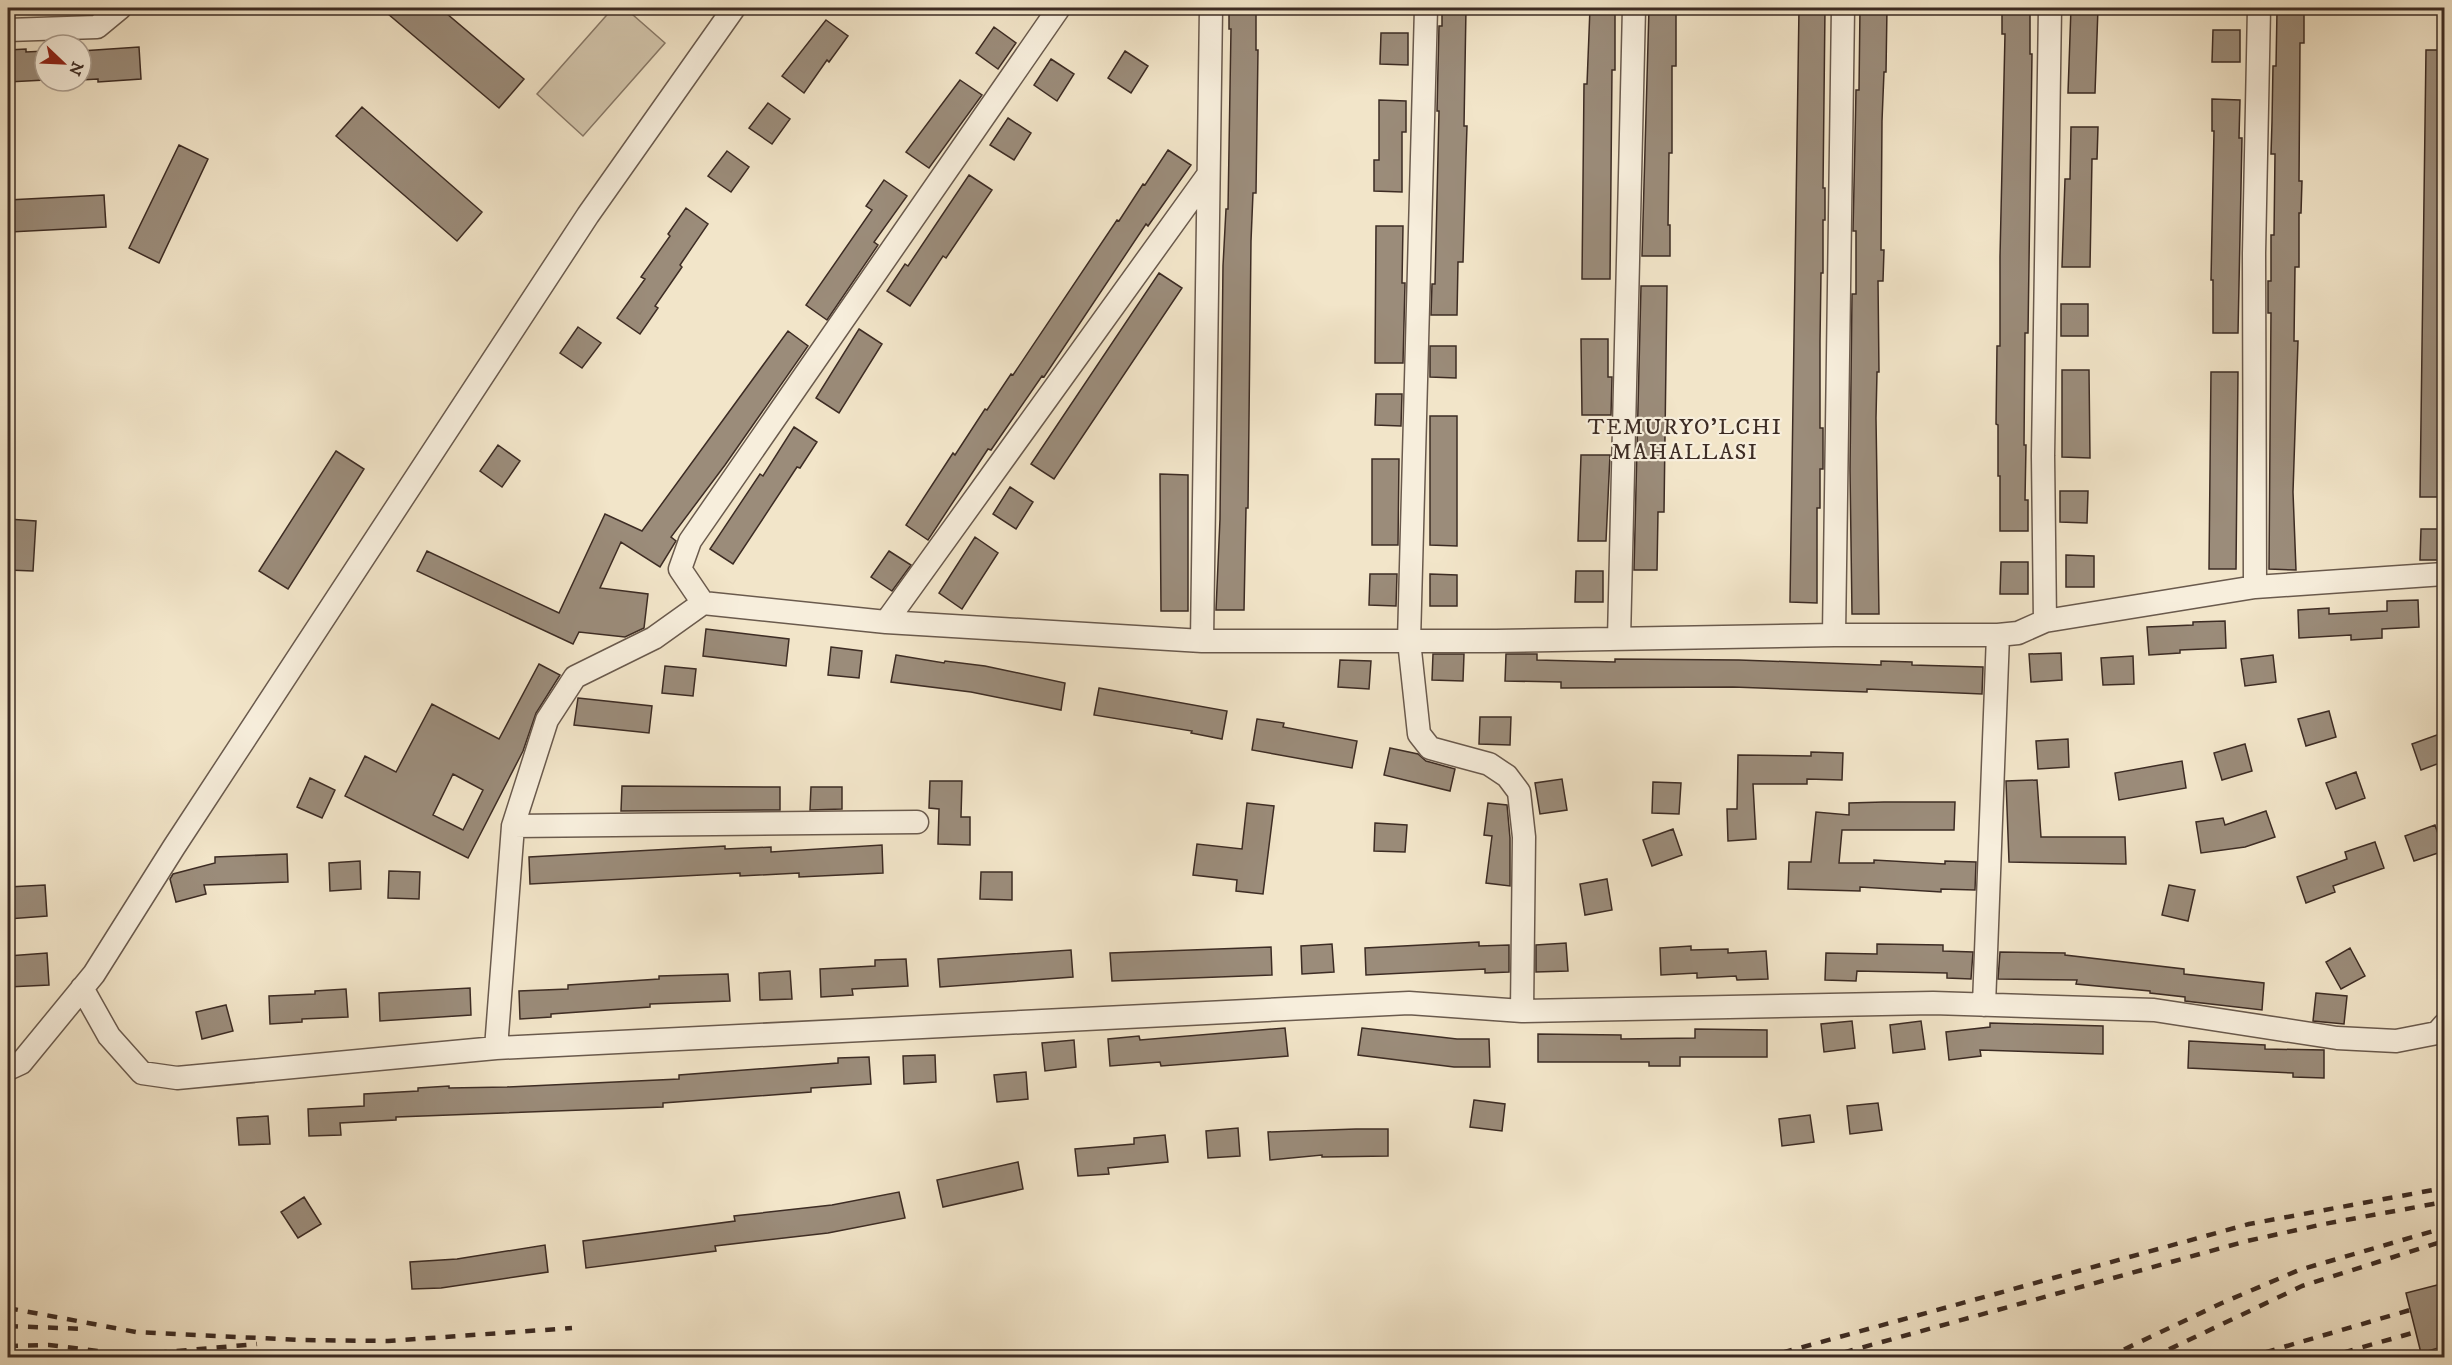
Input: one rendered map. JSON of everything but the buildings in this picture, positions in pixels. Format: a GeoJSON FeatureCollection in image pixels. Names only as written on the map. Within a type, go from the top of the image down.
{"type":"FeatureCollection","features":[{"type":"Feature","properties":{"kind":"street"},"geometry":{"type":"LineString","coordinates":[[8,30],[97,27],[120,8]]}},
{"type":"Feature","properties":{"kind":"street"},"geometry":{"type":"LineString","coordinates":[[8,1069],[21,1063],[82,988],[588,215],[734,8]]}},
{"type":"Feature","properties":{"kind":"street"},"geometry":{"type":"LineString","coordinates":[[703,603],[680,569],[690,541],[1059,8]]}},
{"type":"Feature","properties":{"kind":"street"},"geometry":{"type":"LineString","coordinates":[[1202,640],[1211,8]]}},
{"type":"Feature","properties":{"kind":"street"},"geometry":{"type":"LineString","coordinates":[[1426,8],[1409,640],[1419,734],[1430,748],[1489,764],[1507,776],[1519,792],[1524,837],[1522,1011]]}},
{"type":"Feature","properties":{"kind":"street"},"geometry":{"type":"LineString","coordinates":[[1619,639],[1634,8]]}},
{"type":"Feature","properties":{"kind":"street"},"geometry":{"type":"LineString","coordinates":[[1834,635],[1843,8]]}},
{"type":"Feature","properties":{"kind":"street"},"geometry":{"type":"LineString","coordinates":[[2045,621],[2043,456],[2050,8]]}},
{"type":"Feature","properties":{"kind":"street"},"geometry":{"type":"LineString","coordinates":[[2254,587],[2254,253],[2259,8]]}},
{"type":"Feature","properties":{"kind":"street"},"geometry":{"type":"LineString","coordinates":[[886,622],[1208,175]]}},
{"type":"Feature","properties":{"kind":"street"},"geometry":{"type":"LineString","coordinates":[[496,1048],[513,826],[547,720],[575,677],[654,638],[703,603],[886,622],[1202,640],[1998,635],[2018,633],[2045,621],[2254,587],[2445,574]]}},
{"type":"Feature","properties":{"kind":"street"},"geometry":{"type":"LineString","coordinates":[[1984,1005],[1998,635]]}},
{"type":"Feature","properties":{"kind":"street"},"geometry":{"type":"LineString","coordinates":[[513,826],[917,822]]}},
{"type":"Feature","properties":{"kind":"street"},"geometry":{"type":"LineString","coordinates":[[82,988],[109,1036],[142,1073],[177,1078],[496,1048],[1409,1003],[1522,1011],[1933,1003],[2154,1010],[2337,1038],[2396,1041],[2437,1033],[2445,1024]]}},
{"type":"Feature","properties":{"kind":"shaded area"},"geometry":{"type":"Polygon","coordinates":[[[613,8],[625,8],[665,43],[583,136],[537,94],[613,8]]]}},
{"type":"Feature","properties":{"kind":"railway"},"geometry":{"type":"LineString","coordinates":[[1763,1358],[2249,1224],[2444,1188]]}},
{"type":"Feature","properties":{"kind":"railway"},"geometry":{"type":"LineString","coordinates":[[1824,1358],[2247,1241],[2444,1202]]}},
{"type":"Feature","properties":{"kind":"railway"},"geometry":{"type":"LineString","coordinates":[[2106,1358],[2222,1303],[2299,1270],[2444,1228]]}},
{"type":"Feature","properties":{"kind":"railway"},"geometry":{"type":"LineString","coordinates":[[2151,1358],[2302,1286],[2444,1241]]}},
{"type":"Feature","properties":{"kind":"railway"},"geometry":{"type":"LineString","coordinates":[[8,1308],[136,1332],[299,1340],[388,1341],[572,1328]]}},
{"type":"Feature","properties":{"kind":"railway"},"geometry":{"type":"LineString","coordinates":[[2246,1358],[2410,1310]]}},
{"type":"Feature","properties":{"kind":"railway"},"geometry":{"type":"LineString","coordinates":[[8,1326],[85,1329]]}},
{"type":"Feature","properties":{"kind":"railway"},"geometry":{"type":"LineString","coordinates":[[2324,1358],[2416,1332]]}},
{"type":"Feature","properties":{"kind":"railway"},"geometry":{"type":"LineString","coordinates":[[97,1358],[257,1344]]}},
{"type":"Feature","properties":{"kind":"railway"},"geometry":{"type":"LineString","coordinates":[[8,1346],[49,1345],[106,1352]]}},
{"type":"Feature","properties":{"kind":"district","name":"TEMURYO'LCHI MAHALLASI"},"geometry":{"type":"Point","coordinates":[1685,440]}}]}
